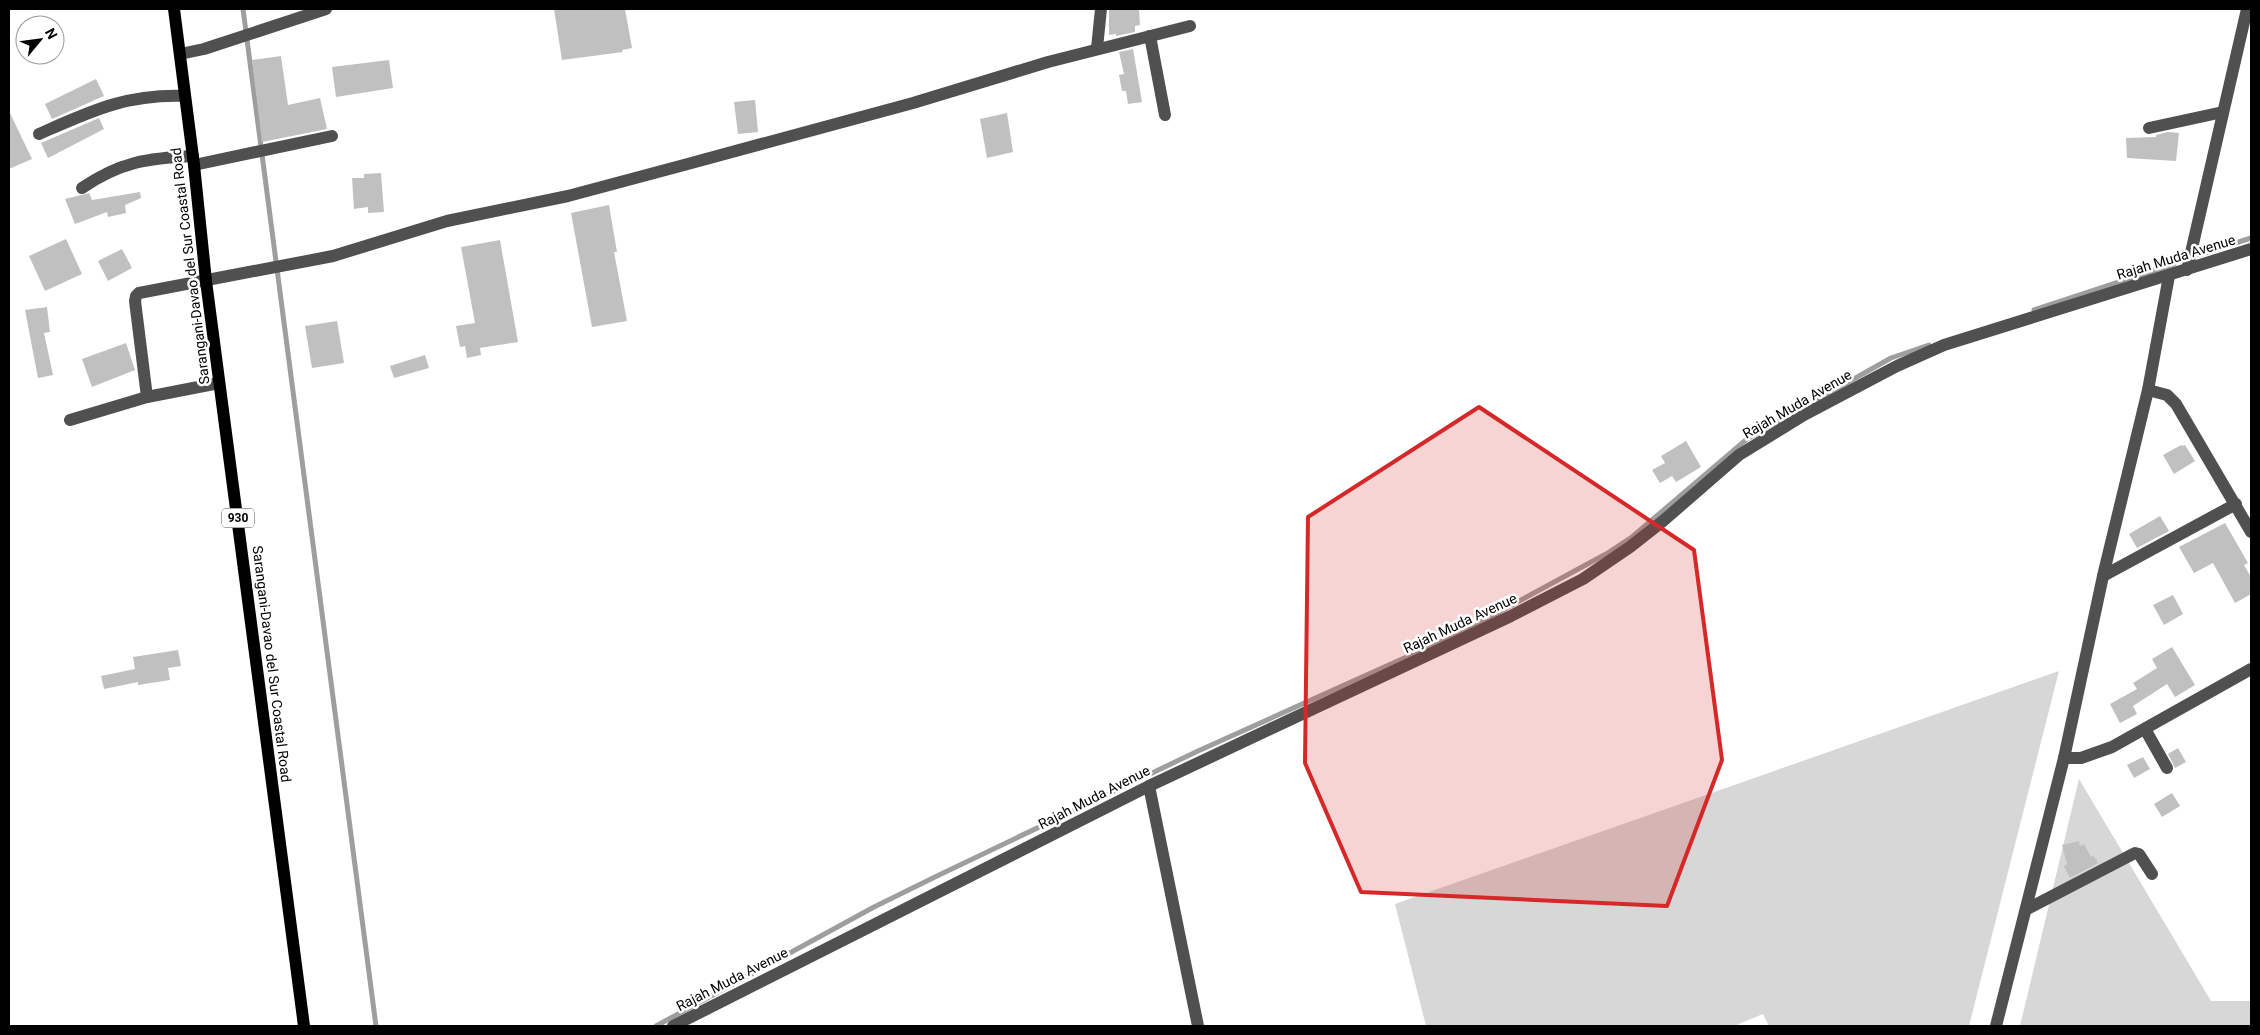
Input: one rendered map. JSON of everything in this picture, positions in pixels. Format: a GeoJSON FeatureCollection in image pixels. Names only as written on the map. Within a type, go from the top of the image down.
{"type":"FeatureCollection","features":[{"type":"Feature","properties":{"kind":"main road","name":"Sarangani-Davao del Sur Coastal Road"},"geometry":{"type":"LineString","coordinates":[[174,9],[194,160],[206,281],[219,383],[304,1026]]}},
{"type":"Feature","properties":{"kind":"street"},"geometry":{"type":"LineString","coordinates":[[180,54],[204,49],[326,9]]}},
{"type":"Feature","properties":{"kind":"street"},"geometry":{"type":"LineString","coordinates":[[1097,48],[1101,9]]}},
{"type":"Feature","properties":{"kind":"street"},"geometry":{"type":"LineString","coordinates":[[2187,270],[2247,9]]}},
{"type":"Feature","properties":{"kind":"street"},"geometry":{"type":"LineString","coordinates":[[147,396],[136,296],[139,293],[322,259],[447,221],[587,191],[913,103],[1097,48],[1190,26]]}},
{"type":"Feature","properties":{"kind":"street"},"geometry":{"type":"LineString","coordinates":[[1150,36],[1165,115]]}},
{"type":"Feature","properties":{"kind":"street"},"geometry":{"type":"LineString","coordinates":[[39,134],[105,105],[157,95],[185,96]]}},
{"type":"Feature","properties":{"kind":"street"},"geometry":{"type":"LineString","coordinates":[[2149,128],[2223,112]]}},
{"type":"Feature","properties":{"kind":"street"},"geometry":{"type":"LineString","coordinates":[[82,188],[101,174],[151,158],[194,160],[332,136]]}},
{"type":"Feature","properties":{"kind":"street","name":"Rajah Muda Avenue"},"geometry":{"type":"LineString","coordinates":[[673,1026],[1149,786],[1511,616],[1583,579],[1630,548],[1739,455],[1804,415],[1897,366],[1944,345],[2251,250]]}},
{"type":"Feature","properties":{"kind":"street"},"geometry":{"type":"LineString","coordinates":[[1996,1026],[2064,758],[2103,576],[2148,390],[2169,276]]}},
{"type":"Feature","properties":{"kind":"street"},"geometry":{"type":"LineString","coordinates":[[70,420],[147,396],[219,383]]}},
{"type":"Feature","properties":{"kind":"street"},"geometry":{"type":"LineString","coordinates":[[2148,390],[2173,399],[2251,532]]}},
{"type":"Feature","properties":{"kind":"street"},"geometry":{"type":"LineString","coordinates":[[2103,576],[2236,504]]}},
{"type":"Feature","properties":{"kind":"street"},"geometry":{"type":"LineString","coordinates":[[2064,758],[2081,758],[2112,747],[2251,670]]}},
{"type":"Feature","properties":{"kind":"street"},"geometry":{"type":"LineString","coordinates":[[2145,729],[2167,768]]}},
{"type":"Feature","properties":{"kind":"street"},"geometry":{"type":"LineString","coordinates":[[1149,786],[1198,1026]]}},
{"type":"Feature","properties":{"kind":"street"},"geometry":{"type":"LineString","coordinates":[[2027,909],[2135,853],[2139,854],[2152,874]]}},
{"type":"Feature","properties":{"kind":"highlighted area"},"geometry":{"type":"Polygon","coordinates":[[[1479,407],[1694,550],[1722,760],[1667,906],[1361,892],[1305,763],[1308,517],[1479,407]]]}},
{"type":"Feature","properties":{"kind":"shaded area"},"geometry":{"type":"Polygon","coordinates":[[[2059,671],[1969,1026],[1769,1026],[1763,1014],[1734,1026],[1426,1026],[1395,904],[2059,671]]]}},
{"type":"Feature","properties":{"kind":"shaded area"},"geometry":{"type":"Polygon","coordinates":[[[2079,779],[2211,1001],[2251,1001],[2251,1026],[2020,1026],[2079,779]]]}},
{"type":"Feature","properties":{"kind":"building"},"geometry":{"type":"Polygon","coordinates":[[[554,9],[625,9],[632,48],[622,50],[623,52],[562,60],[554,9]]]}},
{"type":"Feature","properties":{"kind":"building"},"geometry":{"type":"Polygon","coordinates":[[[1109,9],[1139,9],[1140,25],[1135,26],[1135,32],[1116,36],[1116,34],[1109,35],[1109,9]]]}},
{"type":"Feature","properties":{"kind":"building"},"geometry":{"type":"Polygon","coordinates":[[[1133,49],[1142,102],[1128,104],[1126,91],[1122,91],[1119,75],[1124,74],[1119,52],[1133,49]]]}},
{"type":"Feature","properties":{"kind":"building"},"geometry":{"type":"Polygon","coordinates":[[[281,56],[288,105],[320,98],[327,129],[262,142],[252,60],[281,56]]]}},
{"type":"Feature","properties":{"kind":"building"},"geometry":{"type":"Polygon","coordinates":[[[389,60],[393,88],[336,97],[332,67],[389,60]]]}},
{"type":"Feature","properties":{"kind":"building"},"geometry":{"type":"Polygon","coordinates":[[[96,79],[104,96],[52,119],[45,104],[96,79]]]}},
{"type":"Feature","properties":{"kind":"building"},"geometry":{"type":"Polygon","coordinates":[[[755,100],[758,132],[738,134],[734,102],[755,100]]]}},
{"type":"Feature","properties":{"kind":"building"},"geometry":{"type":"Polygon","coordinates":[[[9,111],[32,159],[9,169],[9,111]]]}},
{"type":"Feature","properties":{"kind":"building"},"geometry":{"type":"Polygon","coordinates":[[[1007,113],[1013,152],[987,158],[980,119],[1007,113]]]}},
{"type":"Feature","properties":{"kind":"building"},"geometry":{"type":"Polygon","coordinates":[[[99,118],[104,129],[48,158],[41,143],[99,118]]]}},
{"type":"Feature","properties":{"kind":"building"},"geometry":{"type":"Polygon","coordinates":[[[2168,132],[2179,133],[2176,161],[2127,158],[2126,138],[2156,137],[2156,135],[2168,132]]]}},
{"type":"Feature","properties":{"kind":"building"},"geometry":{"type":"Polygon","coordinates":[[[381,173],[384,212],[368,213],[368,207],[354,209],[352,178],[364,178],[364,174],[381,173]]]}},
{"type":"Feature","properties":{"kind":"building"},"geometry":{"type":"Polygon","coordinates":[[[140,192],[141,198],[125,205],[126,213],[108,217],[107,212],[75,224],[65,199],[89,193],[92,200],[140,192]]]}},
{"type":"Feature","properties":{"kind":"building"},"geometry":{"type":"Polygon","coordinates":[[[609,205],[617,252],[614,252],[627,321],[592,327],[571,213],[609,205]]]}},
{"type":"Feature","properties":{"kind":"building"},"geometry":{"type":"Polygon","coordinates":[[[66,239],[82,274],[45,291],[29,256],[66,239]]]}},
{"type":"Feature","properties":{"kind":"building"},"geometry":{"type":"Polygon","coordinates":[[[500,240],[518,342],[480,348],[481,355],[467,358],[465,346],[460,347],[456,326],[475,323],[461,247],[500,240]]]}},
{"type":"Feature","properties":{"kind":"building"},"geometry":{"type":"Polygon","coordinates":[[[122,249],[132,268],[108,281],[98,261],[122,249]]]}},
{"type":"Feature","properties":{"kind":"building"},"geometry":{"type":"Polygon","coordinates":[[[47,307],[50,332],[44,333],[53,375],[38,378],[25,310],[47,307]]]}},
{"type":"Feature","properties":{"kind":"building"},"geometry":{"type":"Polygon","coordinates":[[[337,321],[344,363],[312,368],[305,326],[337,321]]]}},
{"type":"Feature","properties":{"kind":"building"},"geometry":{"type":"Polygon","coordinates":[[[126,343],[135,370],[92,387],[82,359],[126,343]]]}},
{"type":"Feature","properties":{"kind":"building"},"geometry":{"type":"Polygon","coordinates":[[[425,355],[429,368],[394,378],[390,366],[425,355]]]}},
{"type":"Feature","properties":{"kind":"building"},"geometry":{"type":"Polygon","coordinates":[[[1686,441],[1701,467],[1676,482],[1672,476],[1660,483],[1652,470],[1665,463],[1661,456],[1686,441]]]}},
{"type":"Feature","properties":{"kind":"building"},"geometry":{"type":"Polygon","coordinates":[[[2181,445],[2185,445],[2195,461],[2174,474],[2163,455],[2181,445]]]}},
{"type":"Feature","properties":{"kind":"building"},"geometry":{"type":"Polygon","coordinates":[[[2160,516],[2169,531],[2137,548],[2129,534],[2160,516]]]}},
{"type":"Feature","properties":{"kind":"building"},"geometry":{"type":"Polygon","coordinates":[[[2225,523],[2248,563],[2244,565],[2251,577],[2251,594],[2235,603],[2213,563],[2194,573],[2179,547],[2225,523]]]}},
{"type":"Feature","properties":{"kind":"building"},"geometry":{"type":"Polygon","coordinates":[[[2173,595],[2183,614],[2164,625],[2153,605],[2173,595]]]}},
{"type":"Feature","properties":{"kind":"building"},"geometry":{"type":"Polygon","coordinates":[[[2172,647],[2195,685],[2175,697],[2167,684],[2133,706],[2137,714],[2120,723],[2110,704],[2137,689],[2133,683],[2157,668],[2152,659],[2172,647]]]}},
{"type":"Feature","properties":{"kind":"building"},"geometry":{"type":"Polygon","coordinates":[[[178,650],[181,666],[168,668],[170,680],[138,685],[138,682],[104,689],[101,676],[135,669],[133,657],[178,650]]]}},
{"type":"Feature","properties":{"kind":"building"},"geometry":{"type":"Polygon","coordinates":[[[2178,748],[2186,762],[2175,768],[2168,754],[2178,748]]]}},
{"type":"Feature","properties":{"kind":"building"},"geometry":{"type":"Polygon","coordinates":[[[2143,757],[2150,769],[2134,778],[2127,765],[2143,757]]]}},
{"type":"Feature","properties":{"kind":"building"},"geometry":{"type":"Polygon","coordinates":[[[2172,793],[2180,806],[2162,817],[2154,804],[2172,793]]]}},
{"type":"Feature","properties":{"kind":"building"},"geometry":{"type":"Polygon","coordinates":[[[2079,841],[2080,846],[2084,844],[2091,857],[2094,856],[2098,863],[2070,878],[2064,866],[2067,864],[2062,845],[2079,841]]]}},
{"type":"Feature","properties":{"kind":"waterway"},"geometry":{"type":"LineString","coordinates":[[243,9],[376,1026]]}},
{"type":"Feature","properties":{"kind":"waterway"},"geometry":{"type":"LineString","coordinates":[[2199,255],[2251,238]]}},
{"type":"Feature","properties":{"kind":"waterway"},"geometry":{"type":"LineString","coordinates":[[2034,310],[2174,264]]}},
{"type":"Feature","properties":{"kind":"waterway"},"geometry":{"type":"LineString","coordinates":[[656,1026],[874,907],[939,875],[1198,751],[1460,633],[1606,554],[1632,537],[1747,439],[1891,358],[1929,345]]}}]}
